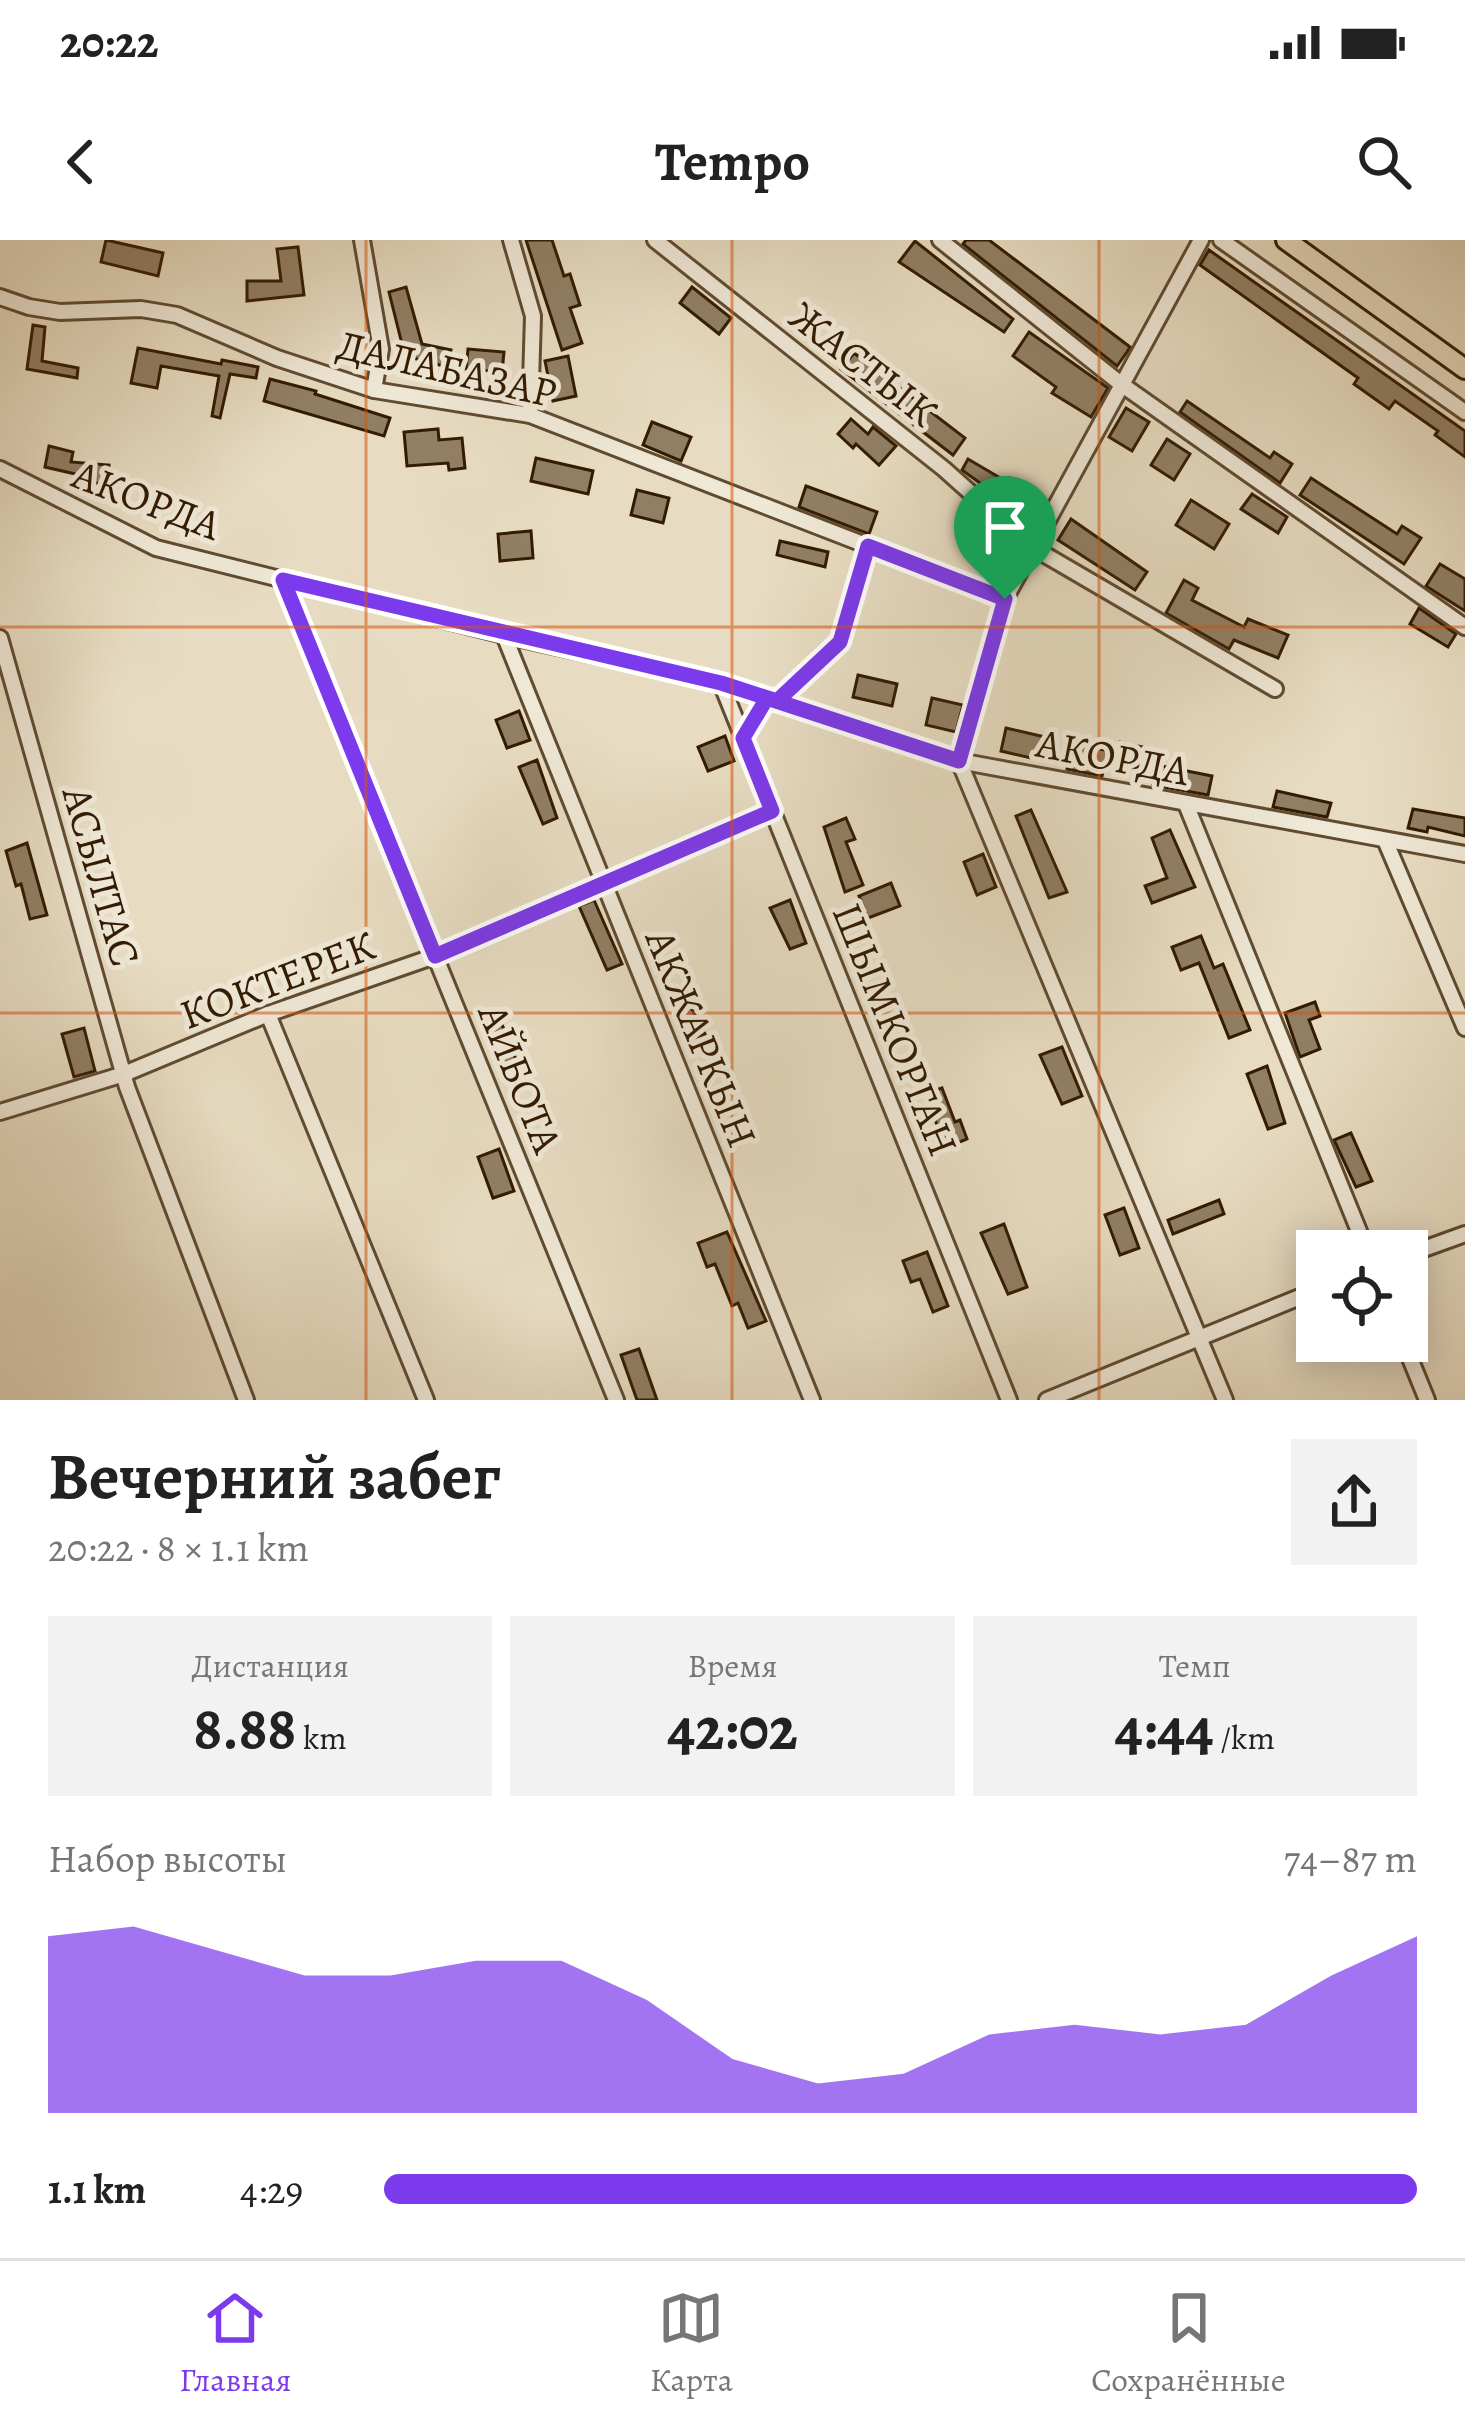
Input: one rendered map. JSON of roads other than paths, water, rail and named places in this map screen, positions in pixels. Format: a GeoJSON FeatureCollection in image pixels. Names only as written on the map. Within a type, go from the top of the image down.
{"type":"FeatureCollection","features":[{"type":"Feature","properties":{"kind":"main road"},"geometry":{"type":"LineString","coordinates":[[1286,240],[1465,369]]}},
{"type":"Feature","properties":{"kind":"street"},"geometry":{"type":"LineString","coordinates":[[362,240],[381,349],[374,390]]}},
{"type":"Feature","properties":{"kind":"street"},"geometry":{"type":"LineString","coordinates":[[511,240],[533,316],[530,415]]}},
{"type":"Feature","properties":{"kind":"street","name":"ЖАСТЫК"},"geometry":{"type":"LineString","coordinates":[[655,240],[944,469],[1030,547],[1275,689]]}},
{"type":"Feature","properties":{"kind":"street"},"geometry":{"type":"LineString","coordinates":[[940,240],[1121,384],[1465,627]]}},
{"type":"Feature","properties":{"kind":"street"},"geometry":{"type":"LineString","coordinates":[[1201,240],[1005,599],[959,761],[1226,1400]]}},
{"type":"Feature","properties":{"kind":"street"},"geometry":{"type":"LineString","coordinates":[[1220,240],[1465,412]]}},
{"type":"Feature","properties":{"kind":"street","name":"ДАЛАБАЗАР"},"geometry":{"type":"LineString","coordinates":[[0,297],[29,308],[60,312],[141,309],[178,315],[277,358],[374,390],[530,415],[1005,599]]}},
{"type":"Feature","properties":{"kind":"street","name":"АКОРДА"},"geometry":{"type":"LineString","coordinates":[[0,470],[156,548],[504,635],[721,683],[959,761],[1465,854]]}},
{"type":"Feature","properties":{"kind":"street"},"geometry":{"type":"LineString","coordinates":[[743,738],[772,700],[840,642],[868,546]]}},
{"type":"Feature","properties":{"kind":"street","name":"АЙБОТА"},"geometry":{"type":"LineString","coordinates":[[283,580],[616,1400]]}},
{"type":"Feature","properties":{"kind":"street","name":"АКЖАРКЫН"},"geometry":{"type":"LineString","coordinates":[[504,635],[812,1400]]}},
{"type":"Feature","properties":{"kind":"street","name":"АСЫЛТАС"},"geometry":{"type":"LineString","coordinates":[[0,638],[124,1074],[246,1400]]}},
{"type":"Feature","properties":{"kind":"street","name":"ШЫМКОРГАН"},"geometry":{"type":"LineString","coordinates":[[721,683],[1009,1400]]}},
{"type":"Feature","properties":{"kind":"street"},"geometry":{"type":"LineString","coordinates":[[1186,804],[1358,1230]]}},
{"type":"Feature","properties":{"kind":"street","name":"КОКТЕРЕК"},"geometry":{"type":"LineString","coordinates":[[0,1112],[124,1074],[268,1014],[435,956],[772,811]]}},
{"type":"Feature","properties":{"kind":"street"},"geometry":{"type":"LineString","coordinates":[[1385,839],[1465,1028]]}},
{"type":"Feature","properties":{"kind":"street"},"geometry":{"type":"LineString","coordinates":[[268,1014],[426,1400]]}},
{"type":"Feature","properties":{"kind":"street"},"geometry":{"type":"LineString","coordinates":[[1428,1247],[1465,1234]]}},
{"type":"Feature","properties":{"kind":"street"},"geometry":{"type":"LineString","coordinates":[[1047,1400],[1296,1300]]}},
{"type":"Feature","properties":{"kind":"street"},"geometry":{"type":"LineString","coordinates":[[1412,1362],[1427,1400]]}}]}
